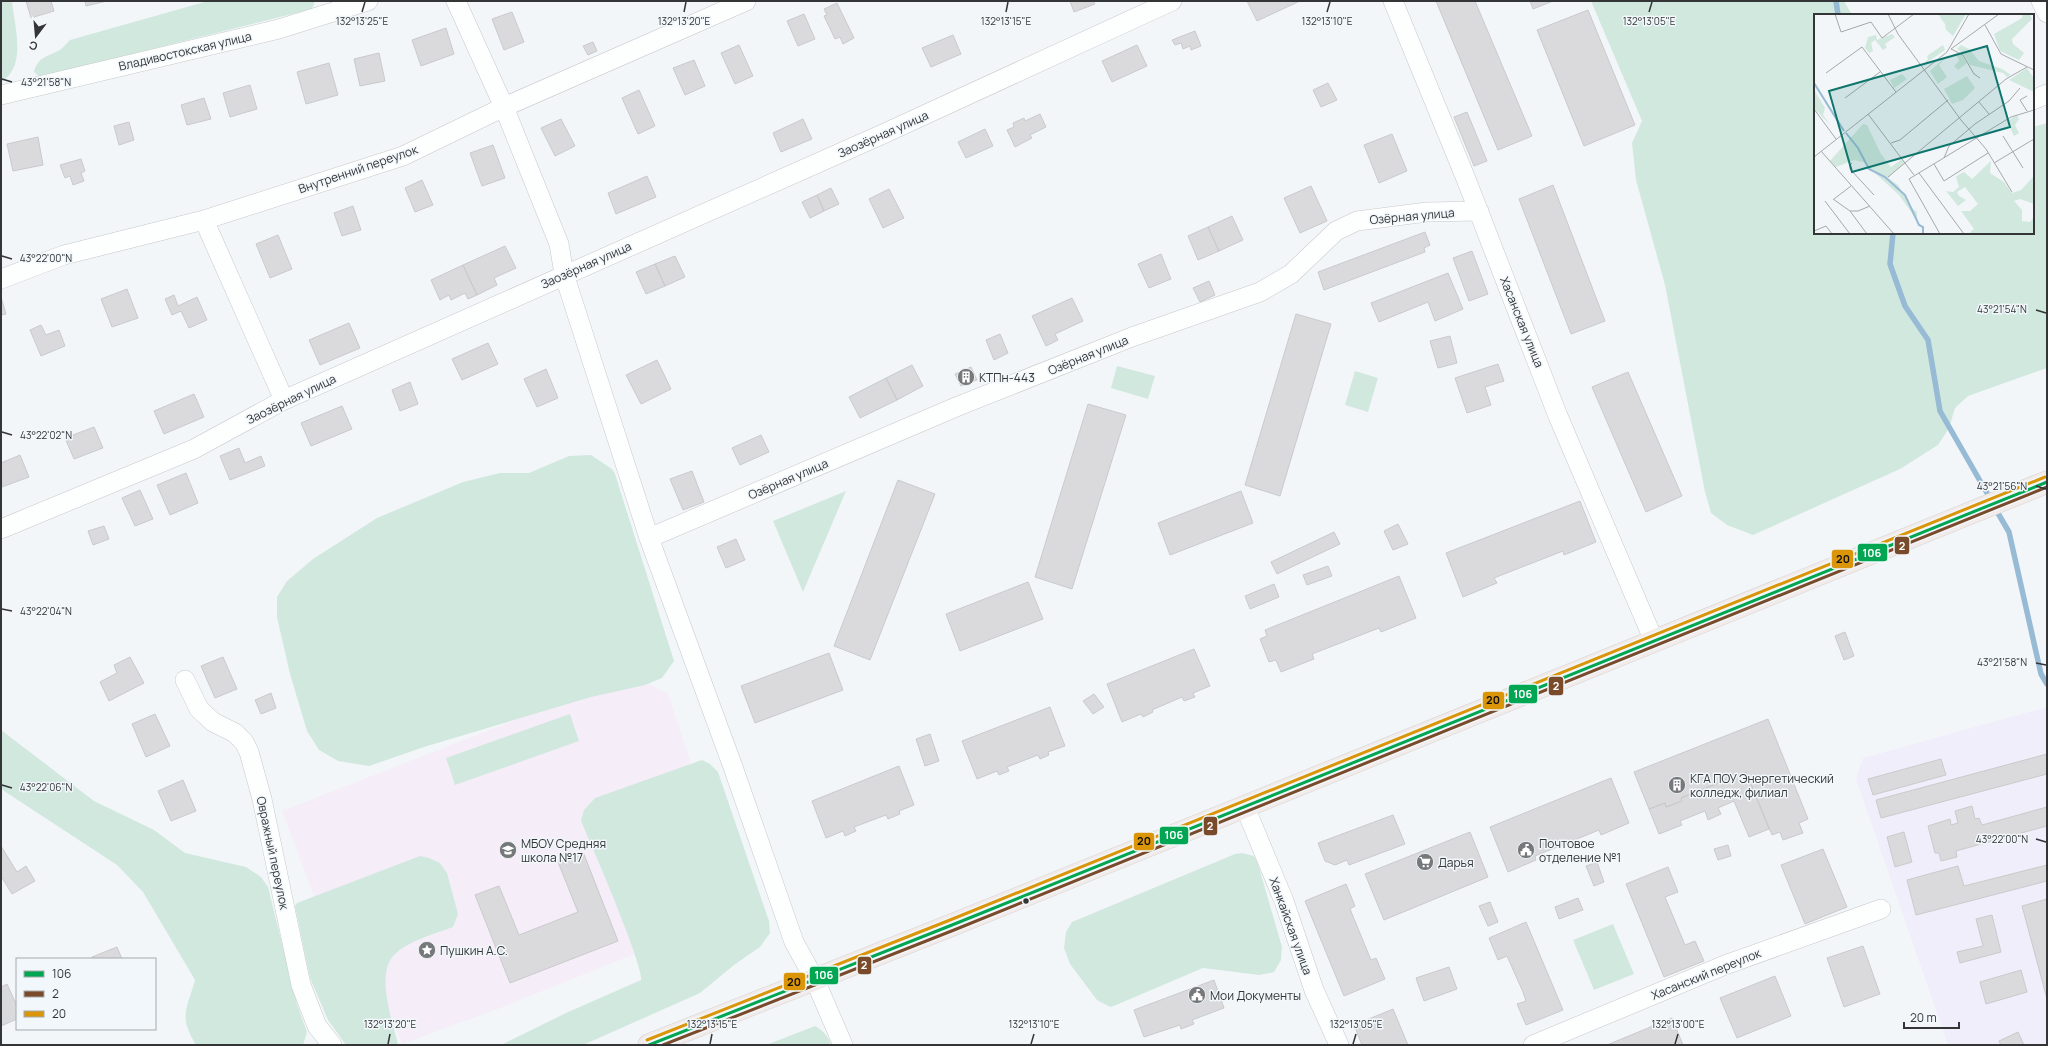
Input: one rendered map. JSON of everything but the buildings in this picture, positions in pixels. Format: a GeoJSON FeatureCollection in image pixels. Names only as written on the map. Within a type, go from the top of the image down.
{"type":"FeatureCollection","features":[{"type":"Feature","properties":{"kind":"main road"},"geometry":{"type":"LineString","coordinates":[[649,1045],[1245,807],[2037,486]]}},
{"type":"Feature","properties":{"kind":"street","name":"Владивостокская улица"},"geometry":{"type":"LineString","coordinates":[[1,95],[279,29],[368,1]]}},
{"type":"Feature","properties":{"kind":"street"},"geometry":{"type":"LineString","coordinates":[[456,1],[504,107],[559,244],[564,274],[649,538],[733,767],[794,942],[815,980],[843,1045]]}},
{"type":"Feature","properties":{"kind":"street","name":"Внутренний переулок"},"geometry":{"type":"LineString","coordinates":[[1,279],[64,254],[204,220],[403,156],[504,107],[746,1]]}},
{"type":"Feature","properties":{"kind":"street","name":"Заозёрная улица"},"geometry":{"type":"LineString","coordinates":[[1,529],[194,449],[284,400],[564,274],[883,134],[1172,1]]}},
{"type":"Feature","properties":{"kind":"street","name":"Хасанская улица"},"geometry":{"type":"LineString","coordinates":[[1393,1],[1478,211],[1558,416],[1654,641]]}},
{"type":"Feature","properties":{"kind":"street"},"geometry":{"type":"LineString","coordinates":[[2041,1],[2047,13]]}},
{"type":"Feature","properties":{"kind":"street"},"geometry":{"type":"LineString","coordinates":[[2034,100],[2047,94]]}},
{"type":"Feature","properties":{"kind":"street","name":"Озёрная улица"},"geometry":{"type":"LineString","coordinates":[[649,538],[956,407],[1132,337],[1260,292],[1292,274],[1336,232],[1357,221],[1427,212],[1478,211]]}},
{"type":"Feature","properties":{"kind":"street"},"geometry":{"type":"LineString","coordinates":[[204,220],[284,400]]}},
{"type":"Feature","properties":{"kind":"street","name":"Овражный переулок"},"geometry":{"type":"LineString","coordinates":[[185,680],[199,709],[213,722],[235,733],[244,742],[249,752],[262,799],[301,984],[318,1026],[332,1045]]}},
{"type":"Feature","properties":{"kind":"street","name":"Ханкайская улица"},"geometry":{"type":"LineString","coordinates":[[1245,807],[1284,901],[1314,990],[1339,1045]]}},
{"type":"Feature","properties":{"kind":"street","name":"Хасанский переулок"},"geometry":{"type":"LineString","coordinates":[[1533,1045],[1725,965],[1881,909]]}},
{"type":"Feature","properties":{"kind":"shaded area","name":"МБОУ Средняя школа №17"},"geometry":{"type":"Polygon","coordinates":[[[630,675],[668,693],[740,912],[495,1010],[402,1044],[371,964],[332,944],[282,811],[630,675]]]}},
{"type":"Feature","properties":{"kind":"shaded area"},"geometry":{"type":"Polygon","coordinates":[[[2047,707],[2047,1045],[1948,1045],[1856,779],[1863,758],[2047,707]]]}},
{"type":"Feature","properties":{"kind":"green space"},"geometry":{"type":"Polygon","coordinates":[[[1,1],[12,1],[17,49],[14,67],[9,75],[1,82],[1,1]]]}},
{"type":"Feature","properties":{"kind":"green space"},"geometry":{"type":"Polygon","coordinates":[[[208,1],[315,1],[312,9],[40,77],[34,72],[35,67],[40,61],[60,50],[70,40],[208,1]]]}},
{"type":"Feature","properties":{"kind":"green space"},"geometry":{"type":"Polygon","coordinates":[[[1591,1],[1844,1],[1851,14],[1814,14],[1814,234],[2034,234],[2034,127],[2047,123],[2047,368],[1968,396],[1955,408],[1949,428],[1938,445],[1900,469],[1753,535],[1727,525],[1711,513],[1705,492],[1665,285],[1636,180],[1632,143],[1642,121],[1591,1]]]}},
{"type":"Feature","properties":{"kind":"green space"},"geometry":{"type":"Polygon","coordinates":[[[1117,366],[1155,376],[1148,399],[1111,388],[1117,366]]]}},
{"type":"Feature","properties":{"kind":"green space"},"geometry":{"type":"Polygon","coordinates":[[[1355,371],[1378,378],[1368,412],[1345,405],[1355,371]]]}},
{"type":"Feature","properties":{"kind":"green space"},"geometry":{"type":"Polygon","coordinates":[[[591,455],[612,469],[615,474],[674,661],[662,678],[645,685],[591,697],[424,747],[369,766],[338,761],[319,750],[307,731],[290,674],[277,617],[277,597],[287,581],[313,559],[377,518],[463,482],[500,473],[529,473],[569,456],[591,455]]]}},
{"type":"Feature","properties":{"kind":"green space"},"geometry":{"type":"Polygon","coordinates":[[[846,491],[803,592],[773,521],[846,491]]]}},
{"type":"Feature","properties":{"kind":"green space"},"geometry":{"type":"Polygon","coordinates":[[[570,714],[579,741],[455,785],[446,758],[570,714]]]}},
{"type":"Feature","properties":{"kind":"green space"},"geometry":{"type":"Polygon","coordinates":[[[1,730],[94,801],[154,830],[185,853],[246,867],[261,877],[268,887],[297,1004],[307,1032],[303,1045],[196,1045],[190,1035],[186,1019],[187,1006],[195,980],[143,892],[117,865],[1,789],[1,730]]]}},
{"type":"Feature","properties":{"kind":"green space"},"geometry":{"type":"Polygon","coordinates":[[[702,760],[710,764],[718,772],[769,921],[770,933],[760,947],[734,965],[700,993],[583,1045],[501,1045],[566,1013],[641,980],[635,953],[581,821],[584,810],[595,798],[702,760]]]}},
{"type":"Feature","properties":{"kind":"green space"},"geometry":{"type":"Polygon","coordinates":[[[1242,853],[1254,856],[1258,864],[1282,947],[1281,960],[1274,972],[1259,975],[1203,968],[1110,1007],[1097,1000],[1070,964],[1064,948],[1066,932],[1072,922],[1235,854],[1242,853]]]}},
{"type":"Feature","properties":{"kind":"green space"},"geometry":{"type":"Polygon","coordinates":[[[420,856],[440,863],[447,873],[458,914],[453,927],[422,938],[406,946],[394,955],[389,964],[386,974],[387,998],[398,1045],[346,1045],[328,1020],[310,978],[295,906],[297,903],[420,856]]]}},
{"type":"Feature","properties":{"kind":"green space"},"geometry":{"type":"Polygon","coordinates":[[[1613,924],[1634,974],[1594,990],[1573,940],[1613,924]]]}},
{"type":"Feature","properties":{"kind":"green space"},"geometry":{"type":"Polygon","coordinates":[[[815,1026],[825,1034],[831,1045],[766,1045],[815,1026]]]}},
{"type":"Feature","properties":{"kind":"waterway"},"geometry":{"type":"LineString","coordinates":[[1836,1],[1838,14]]}},
{"type":"Feature","properties":{"kind":"waterway"},"geometry":{"type":"LineString","coordinates":[[1893,234],[1890,264],[1905,306],[1928,340],[1940,411],[1991,500]]}},
{"type":"Feature","properties":{"kind":"waterway"},"geometry":{"type":"LineString","coordinates":[[1995,508],[2009,532],[2041,674],[2047,684]]}},
{"type":"Feature","properties":{"kind":"transit line","name":"20"},"geometry":{"type":"LineString","coordinates":[[647,1040],[950,920],[2045,477]]}},
{"type":"Feature","properties":{"kind":"transit line","name":"106"},"geometry":{"type":"LineString","coordinates":[[649,1045],[952,925],[2047,482]]}},
{"type":"Feature","properties":{"kind":"transit line","name":"2"},"geometry":{"type":"LineString","coordinates":[[663,1045],[954,930],[2047,487]]}},
{"type":"Feature","properties":{"kind":"place","name":"КТПн-443"},"geometry":{"type":"Point","coordinates":[966,377]}},
{"type":"Feature","properties":{"kind":"place","name":"КГА ПОУ Энергетический колледж, филиал"},"geometry":{"type":"Point","coordinates":[1677,785]}},
{"type":"Feature","properties":{"kind":"place","name":"МБОУ Средняя школа №17"},"geometry":{"type":"Point","coordinates":[508,850]}},
{"type":"Feature","properties":{"kind":"place","name":"Почтовое отделение №1"},"geometry":{"type":"Point","coordinates":[1526,850]}},
{"type":"Feature","properties":{"kind":"place","name":"Дарья"},"geometry":{"type":"Point","coordinates":[1425,862]}},
{"type":"Feature","properties":{"kind":"place","name":"Пушкин А.С."},"geometry":{"type":"Point","coordinates":[427,950]}},
{"type":"Feature","properties":{"kind":"place","name":"Мои Документы"},"geometry":{"type":"Point","coordinates":[1197,995]}}]}
